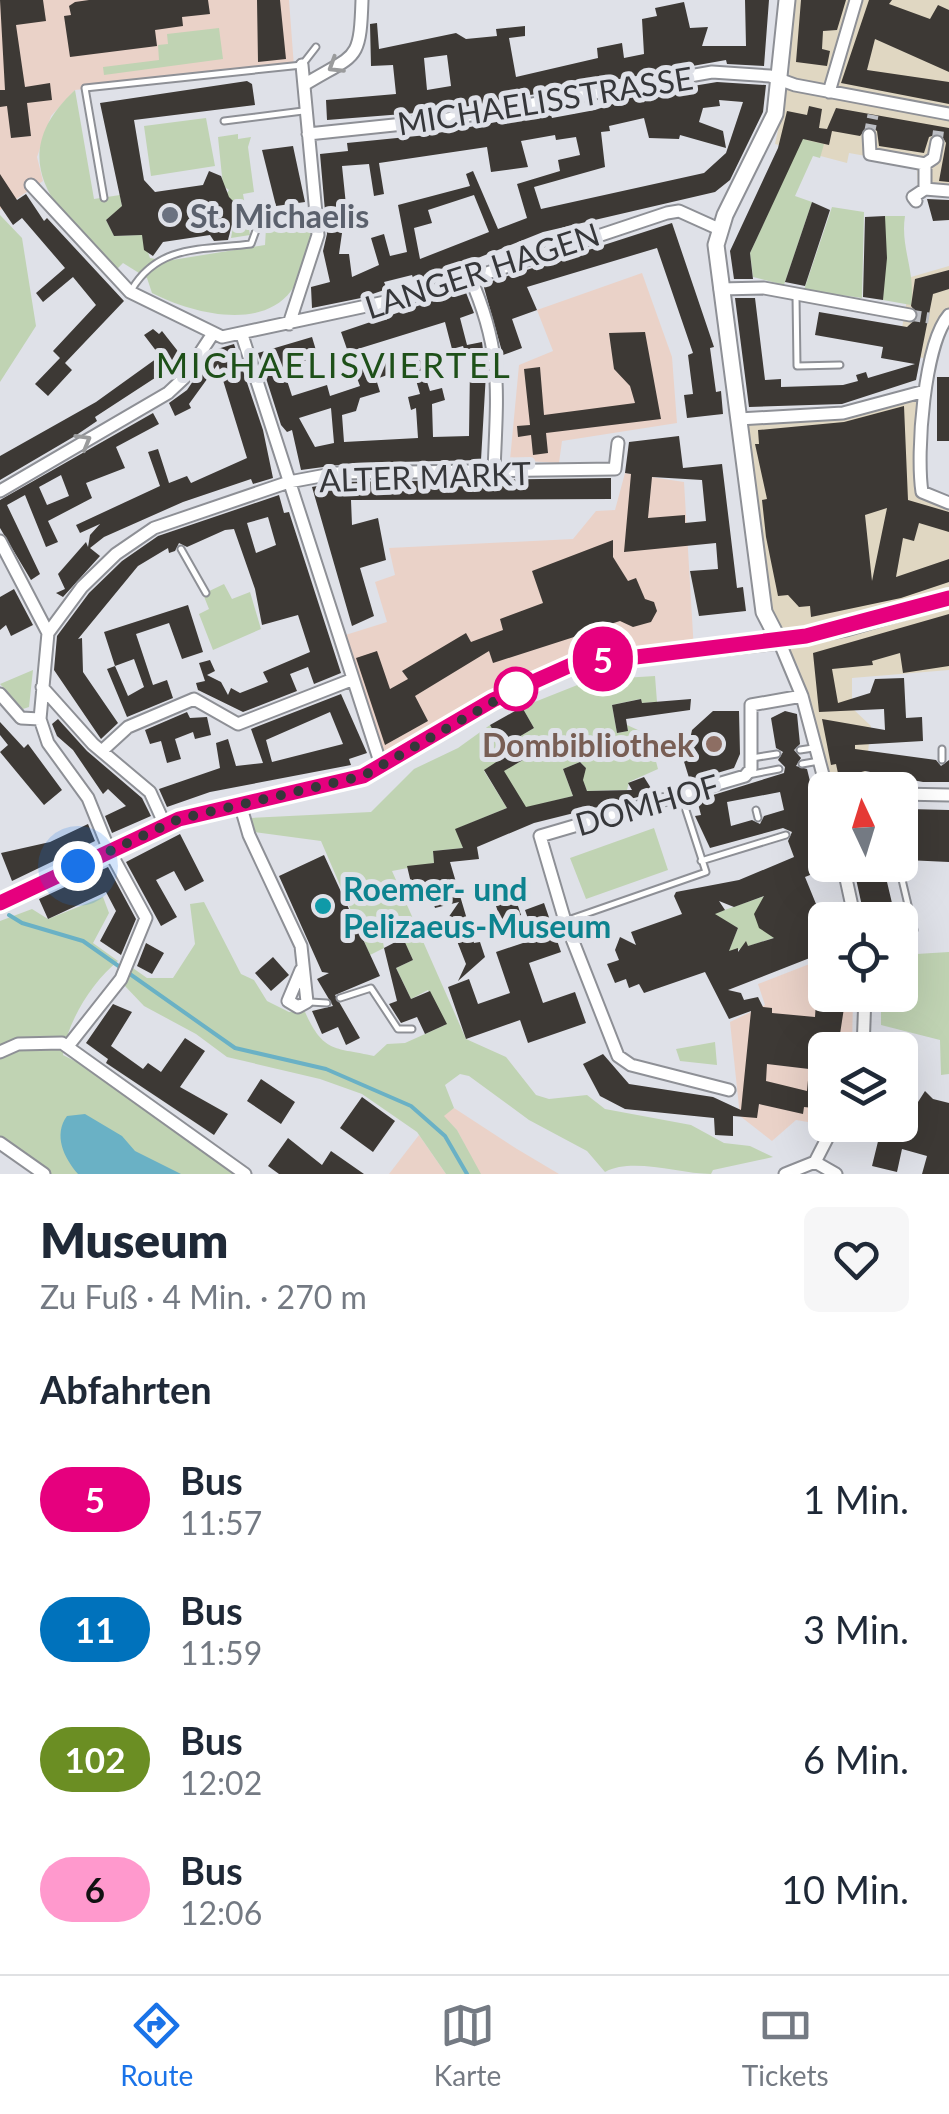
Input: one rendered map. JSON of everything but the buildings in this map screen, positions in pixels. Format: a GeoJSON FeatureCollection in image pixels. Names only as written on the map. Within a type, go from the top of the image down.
{"type":"FeatureCollection","features":[{"type":"Feature","properties":{"kind":"street"},"geometry":{"type":"LineString","coordinates":[[304,85],[356,53],[361,43],[362,0]]}},
{"type":"Feature","properties":{"kind":"street"},"geometry":{"type":"LineString","coordinates":[[786,0],[781,78],[769,133],[719,229],[720,290],[764,612],[802,696],[822,772]]}},
{"type":"Feature","properties":{"kind":"street"},"geometry":{"type":"LineString","coordinates":[[830,92],[856,0]]}},
{"type":"Feature","properties":{"kind":"street"},"geometry":{"type":"LineString","coordinates":[[290,324],[318,235],[302,65]]}},
{"type":"Feature","properties":{"kind":"street","name":"MICHAELISSTRASSE"},"geometry":{"type":"LineString","coordinates":[[308,134],[452,118],[690,74],[781,78],[943,118]]}},
{"type":"Feature","properties":{"kind":"street"},"geometry":{"type":"LineString","coordinates":[[873,115],[876,101]]}},
{"type":"Feature","properties":{"kind":"street"},"geometry":{"type":"LineString","coordinates":[[869,135],[870,154],[925,164],[934,158],[936,142]]}},
{"type":"Feature","properties":{"kind":"street"},"geometry":{"type":"LineString","coordinates":[[925,164],[925,189]]}},
{"type":"Feature","properties":{"kind":"street"},"geometry":{"type":"LineString","coordinates":[[0,490],[168,392],[184,380],[212,335],[130,292],[32,185]]}},
{"type":"Feature","properties":{"kind":"street"},"geometry":{"type":"LineString","coordinates":[[916,201],[913,197],[925,189],[949,190]]}},
{"type":"Feature","properties":{"kind":"street","name":"LANGER HAGEN"},"geometry":{"type":"LineString","coordinates":[[212,335],[242,335],[427,294],[667,213],[679,211],[719,229]]}},
{"type":"Feature","properties":{"kind":"street"},"geometry":{"type":"LineString","coordinates":[[470,277],[492,328],[498,365],[494,472]]}},
{"type":"Feature","properties":{"kind":"street"},"geometry":{"type":"LineString","coordinates":[[720,290],[748,286],[908,315]]}},
{"type":"Feature","properties":{"kind":"street"},"geometry":{"type":"LineString","coordinates":[[929,318],[947,318],[925,391],[920,486],[930,498],[949,503]]}},
{"type":"Feature","properties":{"kind":"street"},"geometry":{"type":"LineString","coordinates":[[242,335],[382,768]]}},
{"type":"Feature","properties":{"kind":"street"},"geometry":{"type":"LineString","coordinates":[[739,420],[843,413],[925,391]]}},
{"type":"Feature","properties":{"kind":"street","name":"ALTER MARKT"},"geometry":{"type":"LineString","coordinates":[[48,633],[82,587],[116,554],[172,524],[290,482],[378,470],[615,469],[618,443]]}},
{"type":"Feature","properties":{"kind":"street"},"geometry":{"type":"LineString","coordinates":[[0,541],[48,633],[40,719],[48,743],[88,798],[109,850],[146,918],[121,979],[68,1046]]}},
{"type":"Feature","properties":{"kind":"street"},"geometry":{"type":"LineString","coordinates":[[6,901],[165,825],[240,804],[332,786],[382,768],[462,717],[571,665],[779,641],[846,628],[949,598]]}},
{"type":"Feature","properties":{"kind":"street"},"geometry":{"type":"LineString","coordinates":[[104,749],[128,727],[194,699],[238,724],[351,680]]}},
{"type":"Feature","properties":{"kind":"street"},"geometry":{"type":"LineString","coordinates":[[42,687],[93,744],[104,749],[150,792],[165,825]]}},
{"type":"Feature","properties":{"kind":"street"},"geometry":{"type":"LineString","coordinates":[[0,694],[22,718],[40,719]]}},
{"type":"Feature","properties":{"kind":"street","name":"DOMHOF"},"geometry":{"type":"LineString","coordinates":[[730,1090],[631,1065],[618,1056],[566,921],[540,836],[745,776],[752,758],[751,705],[802,696]]}},
{"type":"Feature","properties":{"kind":"street"},"geometry":{"type":"LineString","coordinates":[[918,792],[944,790]]}},
{"type":"Feature","properties":{"kind":"street"},"geometry":{"type":"LineString","coordinates":[[240,804],[248,835],[302,946],[302,970],[309,990],[307,1002],[298,1007],[288,1001],[288,994],[302,970]]}},
{"type":"Feature","properties":{"kind":"street"},"geometry":{"type":"LineString","coordinates":[[0,1052],[33,1042],[68,1046],[245,1174]]}},
{"type":"Feature","properties":{"kind":"street"},"geometry":{"type":"LineString","coordinates":[[785,1174],[814,1162],[825,1142]]}},
{"type":"Feature","properties":{"kind":"street"},"geometry":{"type":"LineString","coordinates":[[0,1144],[44,1174]]}},
{"type":"Feature","properties":{"kind":"street"},"geometry":{"type":"LineString","coordinates":[[814,1162],[836,1174]]}},
{"type":"Feature","properties":{"kind":"lane"},"geometry":{"type":"LineString","coordinates":[[104,198],[86,88],[302,65],[316,48]]}},
{"type":"Feature","properties":{"kind":"lane"},"geometry":{"type":"LineString","coordinates":[[224,121],[306,111]]}},
{"type":"Feature","properties":{"kind":"lane"},"geometry":{"type":"LineString","coordinates":[[130,292],[143,270],[162,256],[251,244],[258,225],[318,218]]}},
{"type":"Feature","properties":{"kind":"lane"},"geometry":{"type":"LineString","coordinates":[[796,296],[798,366],[840,366]]}},
{"type":"Feature","properties":{"kind":"lane"},"geometry":{"type":"LineString","coordinates":[[180,549],[206,593]]}},
{"type":"Feature","properties":{"kind":"lane"},"geometry":{"type":"LineString","coordinates":[[942,749],[942,760]]}},
{"type":"Feature","properties":{"kind":"lane"},"geometry":{"type":"LineString","coordinates":[[800,750],[818,754]]}},
{"type":"Feature","properties":{"kind":"lane","name":"DOMHOF"},"geometry":{"type":"LineString","coordinates":[[752,758],[777,754]]}},
{"type":"Feature","properties":{"kind":"lane"},"geometry":{"type":"LineString","coordinates":[[802,764],[818,754]]}},
{"type":"Feature","properties":{"kind":"lane","name":"DOMHOF"},"geometry":{"type":"LineString","coordinates":[[745,776],[779,768]]}},
{"type":"Feature","properties":{"kind":"lane"},"geometry":{"type":"LineString","coordinates":[[566,921],[706,872],[681,795]]}},
{"type":"Feature","properties":{"kind":"lane"},"geometry":{"type":"LineString","coordinates":[[761,834],[763,842]]}},
{"type":"Feature","properties":{"kind":"lane"},"geometry":{"type":"LineString","coordinates":[[701,861],[786,835]]}},
{"type":"Feature","properties":{"kind":"lane"},"geometry":{"type":"LineString","coordinates":[[340,998],[371,988],[398,1028],[412,1029]]}},
{"type":"Feature","properties":{"kind":"lane"},"geometry":{"type":"LineString","coordinates":[[307,1002],[327,1003]]}},
{"type":"Feature","properties":{"kind":"shaded area"},"geometry":{"type":"Polygon","coordinates":[[[0,0],[289,0],[294,67],[75,90],[51,116],[37,157],[43,181],[0,210],[0,0]]]}},
{"type":"Feature","properties":{"kind":"shaded area"},"geometry":{"type":"Polygon","coordinates":[[[793,0],[949,0],[949,193],[918,191],[917,165],[849,153],[847,163],[775,144],[789,78],[793,0]]]}},
{"type":"Feature","properties":{"kind":"shaded area"},"geometry":{"type":"Polygon","coordinates":[[[949,266],[949,313],[930,360],[898,351],[911,277],[949,266]]]}},
{"type":"Feature","properties":{"kind":"shaded area"},"geometry":{"type":"Polygon","coordinates":[[[642,273],[672,357],[677,423],[562,441],[559,463],[510,460],[519,365],[553,351],[537,310],[642,273]]]}},
{"type":"Feature","properties":{"kind":"shaded area"},"geometry":{"type":"Polygon","coordinates":[[[921,395],[919,493],[949,505],[949,670],[852,678],[852,708],[871,726],[866,772],[829,772],[798,666],[767,618],[745,423],[921,395]]]}},
{"type":"Feature","properties":{"kind":"shaded area"},"geometry":{"type":"Polygon","coordinates":[[[625,473],[684,482],[694,651],[583,669],[543,680],[383,764],[339,637],[387,622],[375,582],[395,575],[389,548],[573,539],[596,511],[615,510],[625,473]]]}},
{"type":"Feature","properties":{"kind":"shaded area"},"geometry":{"type":"Polygon","coordinates":[[[808,965],[808,1012],[853,1012],[852,1032],[808,1032],[808,1122],[796,1120],[772,1141],[740,1116],[730,1022],[765,1005],[758,984],[808,965]]]}},
{"type":"Feature","properties":{"kind":"shaded area"},"geometry":{"type":"Polygon","coordinates":[[[454,1108],[559,1174],[480,1174],[457,1130],[443,1116],[454,1108]]]}},
{"type":"Feature","properties":{"kind":"shaded area"},"geometry":{"type":"Polygon","coordinates":[[[419,1135],[446,1174],[389,1174],[419,1135]]]}},
{"type":"Feature","properties":{"kind":"green space"},"geometry":{"type":"Polygon","coordinates":[[[219,28],[223,59],[104,75],[103,67],[159,60],[158,45],[168,44],[167,34],[219,28]]]}},
{"type":"Feature","properties":{"kind":"green space"},"geometry":{"type":"Polygon","coordinates":[[[75,90],[94,199],[120,195],[122,207],[106,220],[114,236],[142,235],[150,258],[166,261],[265,245],[266,228],[306,222],[312,230],[311,239],[291,291],[278,304],[261,311],[243,315],[204,312],[152,293],[147,278],[123,263],[117,269],[58,207],[46,186],[40,163],[42,140],[53,116],[75,90]]]}},
{"type":"Feature","properties":{"kind":"green space"},"geometry":{"type":"Polygon","coordinates":[[[206,118],[215,166],[151,176],[144,126],[206,118]]]}},
{"type":"Feature","properties":{"kind":"green space"},"geometry":{"type":"Polygon","coordinates":[[[807,128],[806,140],[824,144],[820,158],[813,156],[795,196],[812,202],[784,285],[753,277],[750,253],[807,128]]]}},
{"type":"Feature","properties":{"kind":"green space"},"geometry":{"type":"Polygon","coordinates":[[[238,134],[238,139],[251,137],[248,147],[254,192],[243,194],[250,235],[231,238],[237,205],[225,196],[229,190],[223,186],[218,137],[238,134]]]}},
{"type":"Feature","properties":{"kind":"green space"},"geometry":{"type":"Polygon","coordinates":[[[832,207],[864,212],[862,298],[804,290],[832,207]]]}},
{"type":"Feature","properties":{"kind":"green space"},"geometry":{"type":"Polygon","coordinates":[[[0,215],[22,238],[36,326],[0,382],[0,215]]]}},
{"type":"Feature","properties":{"kind":"green space"},"geometry":{"type":"Polygon","coordinates":[[[885,216],[905,216],[911,305],[883,300],[885,216]]]}},
{"type":"Feature","properties":{"kind":"green space"},"geometry":{"type":"Polygon","coordinates":[[[224,584],[232,599],[250,592],[261,629],[213,650],[199,614],[209,609],[203,594],[224,584]]]}},
{"type":"Feature","properties":{"kind":"green space"},"geometry":{"type":"Polygon","coordinates":[[[33,670],[29,707],[23,709],[0,684],[33,670]]]}},
{"type":"Feature","properties":{"kind":"green space"},"geometry":{"type":"Polygon","coordinates":[[[655,676],[657,702],[642,703],[640,699],[612,705],[617,733],[628,731],[627,725],[649,735],[658,769],[629,782],[627,790],[587,791],[581,776],[586,768],[580,762],[563,769],[573,796],[525,808],[497,762],[484,771],[507,808],[456,829],[463,848],[433,851],[434,863],[392,871],[466,1039],[506,1057],[536,1095],[549,1099],[587,1095],[605,1109],[691,1125],[724,1143],[750,1146],[773,1157],[713,1170],[711,1174],[642,1166],[605,1172],[587,1151],[529,1120],[469,1076],[460,1074],[445,1085],[454,1108],[444,1116],[457,1130],[481,1174],[446,1174],[417,1132],[362,1094],[320,1079],[227,1057],[196,1034],[144,1006],[124,985],[130,966],[147,978],[173,978],[195,944],[190,904],[204,902],[241,974],[254,980],[267,1001],[289,1012],[305,1012],[318,1035],[332,1046],[374,1056],[387,1044],[405,1043],[445,1025],[428,990],[411,999],[396,968],[413,960],[403,939],[383,942],[384,948],[370,955],[321,841],[254,832],[251,818],[371,812],[414,769],[458,748],[490,725],[514,765],[528,757],[517,738],[534,728],[522,707],[585,682],[587,690],[593,688],[591,680],[655,676]]]}},
{"type":"Feature","properties":{"kind":"green space"},"geometry":{"type":"Polygon","coordinates":[[[654,828],[668,870],[586,899],[570,858],[654,828]]]}},
{"type":"Feature","properties":{"kind":"green space"},"geometry":{"type":"Polygon","coordinates":[[[782,890],[797,930],[728,953],[738,928],[713,914],[782,890]]]}},
{"type":"Feature","properties":{"kind":"green space"},"geometry":{"type":"Polygon","coordinates":[[[103,897],[109,913],[93,943],[118,961],[82,1004],[63,1055],[96,1072],[237,1174],[47,1174],[0,1142],[0,921],[32,909],[48,919],[103,897]]]}},
{"type":"Feature","properties":{"kind":"green space"},"geometry":{"type":"Polygon","coordinates":[[[949,952],[949,1074],[941,1075],[940,1040],[881,1025],[881,1012],[918,1012],[918,954],[949,952]]]}},
{"type":"Feature","properties":{"kind":"green space"},"geometry":{"type":"Polygon","coordinates":[[[715,1042],[717,1065],[680,1061],[676,1049],[715,1042]]]}},
{"type":"Feature","properties":{"kind":"water"},"geometry":{"type":"Polygon","coordinates":[[[85,1114],[122,1136],[135,1151],[181,1174],[78,1174],[65,1154],[61,1131],[67,1116],[85,1114]]]}},
{"type":"Feature","properties":{"kind":"waterway"},"geometry":{"type":"LineString","coordinates":[[9,915],[22,923],[83,941],[235,1048],[326,1069],[411,1106],[445,1136],[467,1174]]}},
{"type":"Feature","properties":{"kind":"tunnel"},"geometry":{"type":"LineString","coordinates":[[869,135],[873,115]]}},
{"type":"Feature","properties":{"kind":"tunnel"},"geometry":{"type":"LineString","coordinates":[[937,142],[939,127]]}},
{"type":"Feature","properties":{"kind":"tunnel"},"geometry":{"type":"LineString","coordinates":[[910,315],[929,318]]}},
{"type":"Feature","properties":{"kind":"bus line","name":"5"},"geometry":{"type":"LineString","coordinates":[[0,903],[179,819],[363,776],[493,700],[571,665],[806,636],[949,598]]}},
{"type":"Feature","properties":{"kind":"place","name":"St. Michaelis"},"geometry":{"type":"Point","coordinates":[170,215]}},
{"type":"Feature","properties":{"kind":"place","name":"Dombibliothek"},"geometry":{"type":"Point","coordinates":[714,744]}},
{"type":"Feature","properties":{"kind":"place","name":"Roemer- und Pelizaeus-Museum"},"geometry":{"type":"Point","coordinates":[323,906]}},
{"type":"Feature","properties":{"kind":"district","name":"MICHAELISVIERTEL"},"geometry":{"type":"Point","coordinates":[334,364]}},
{"type":"Feature","properties":{"kind":"route"},"geometry":{"type":"LineString","coordinates":[[78,866],[206,810],[332,786],[363,776],[516,689]]}}]}
